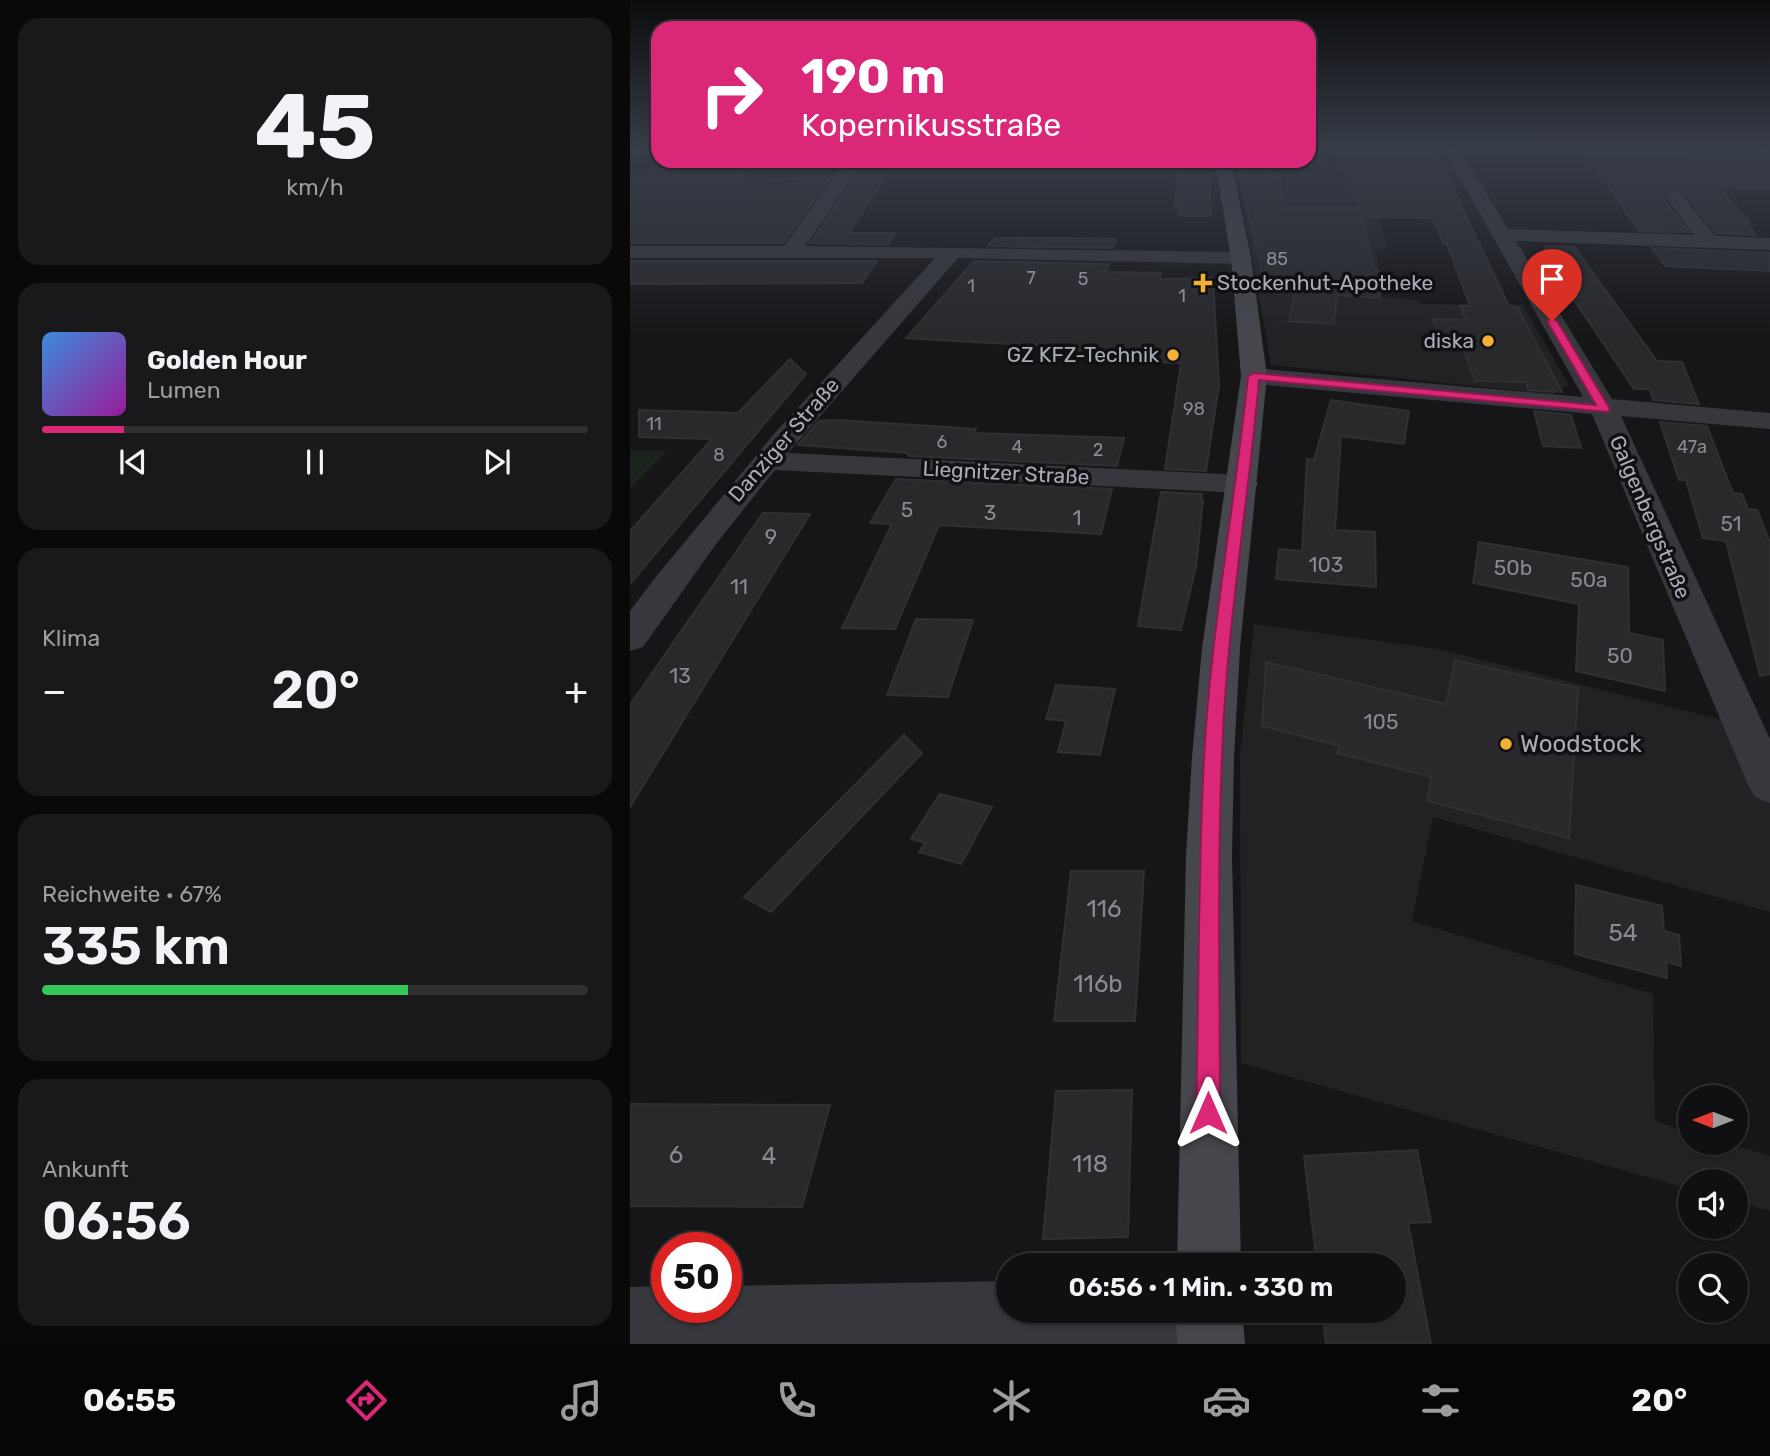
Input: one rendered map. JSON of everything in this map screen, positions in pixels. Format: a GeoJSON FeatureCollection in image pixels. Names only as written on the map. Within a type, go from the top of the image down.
{"type":"FeatureCollection","features":[{"type":"Feature","properties":{"kind":"main road"},"geometry":{"type":"LineString","coordinates":[[1209,1253],[1208,952],[1213,757],[1221,648],[1254,376],[1241,258],[1232,211]]}},
{"type":"Feature","properties":{"kind":"main road"},"geometry":{"type":"LineString","coordinates":[[1210,1323],[1211,1344]]}},
{"type":"Feature","properties":{"kind":"street"},"geometry":{"type":"LineString","coordinates":[[791,251],[819,211]]}},
{"type":"Feature","properties":{"kind":"street","name":"Galgenbergstraße"},"geometry":{"type":"LineString","coordinates":[[1487,211],[1604,409],[1665,553],[1770,785]]}},
{"type":"Feature","properties":{"kind":"street"},"geometry":{"type":"LineString","coordinates":[[1685,211],[1707,241]]}},
{"type":"Feature","properties":{"kind":"street"},"geometry":{"type":"LineString","coordinates":[[1501,235],[1770,244]]}},
{"type":"Feature","properties":{"kind":"street"},"geometry":{"type":"LineString","coordinates":[[630,252],[952,252],[1241,258]]}},
{"type":"Feature","properties":{"kind":"street","name":"Danziger Straße"},"geometry":{"type":"LineString","coordinates":[[630,638],[720,514],[769,461],[801,417],[952,252]]}},
{"type":"Feature","properties":{"kind":"street"},"geometry":{"type":"LineString","coordinates":[[630,271],[654,253]]}},
{"type":"Feature","properties":{"kind":"street"},"geometry":{"type":"LineString","coordinates":[[1254,376],[1604,409],[1770,421]]}},
{"type":"Feature","properties":{"kind":"street","name":"Liegnitzer Straße"},"geometry":{"type":"LineString","coordinates":[[769,461],[1243,484]]}},
{"type":"Feature","properties":{"kind":"street"},"geometry":{"type":"LineString","coordinates":[[630,1320],[996,1314]]}},
{"type":"Feature","properties":{"kind":"shaded area"},"geometry":{"type":"Polygon","coordinates":[[[1245,211],[1386,211],[1388,218],[1379,219],[1388,249],[1376,249],[1380,297],[1418,300],[1421,304],[1523,305],[1569,385],[1553,394],[1271,365],[1245,211]]]}},
{"type":"Feature","properties":{"kind":"shaded area"},"geometry":{"type":"Polygon","coordinates":[[[630,450],[667,451],[630,488],[630,450]]]}},
{"type":"Feature","properties":{"kind":"shaded area"},"geometry":{"type":"Polygon","coordinates":[[[1254,624],[1438,649],[1743,725],[1770,785],[1770,912],[1433,817],[1412,921],[1653,994],[1655,1121],[1678,1128],[1678,1155],[1748,1155],[1748,1149],[1770,1156],[1770,1211],[1748,1205],[1748,1169],[1678,1169],[1678,1186],[1241,1063],[1240,755],[1254,624]]]}},
{"type":"Feature","properties":{"kind":"building"},"geometry":{"type":"Polygon","coordinates":[[[630,211],[806,211],[783,243],[630,243],[630,211]]]}},
{"type":"Feature","properties":{"kind":"building"},"geometry":{"type":"Polygon","coordinates":[[[832,211],[864,211],[849,233],[895,233],[888,245],[810,243],[832,211]]]}},
{"type":"Feature","properties":{"kind":"building"},"geometry":{"type":"Polygon","coordinates":[[[1179,211],[1211,211],[1211,216],[1179,216],[1179,211]]]}},
{"type":"Feature","properties":{"kind":"building"},"geometry":{"type":"Polygon","coordinates":[[[1248,211],[1361,211],[1374,270],[1380,271],[1380,298],[1337,295],[1334,324],[1289,321],[1296,286],[1265,286],[1248,211]]]}},
{"type":"Feature","properties":{"kind":"building"},"geometry":{"type":"Polygon","coordinates":[[[1361,211],[1464,211],[1509,306],[1517,307],[1562,392],[1528,390],[1526,382],[1475,381],[1463,349],[1444,349],[1433,319],[1466,320],[1460,306],[1470,306],[1447,244],[1443,244],[1433,218],[1364,217],[1361,211]]]}},
{"type":"Feature","properties":{"kind":"building"},"geometry":{"type":"Polygon","coordinates":[[[1625,211],[1673,211],[1689,232],[1639,231],[1625,211]]]}},
{"type":"Feature","properties":{"kind":"building"},"geometry":{"type":"Polygon","coordinates":[[[1698,211],[1739,211],[1751,224],[1746,224],[1756,235],[1716,233],[1698,211]]]}},
{"type":"Feature","properties":{"kind":"building"},"geometry":{"type":"Polygon","coordinates":[[[995,238],[1116,239],[1113,248],[988,246],[995,238]]]}},
{"type":"Feature","properties":{"kind":"building"},"geometry":{"type":"Polygon","coordinates":[[[1544,246],[1574,247],[1657,361],[1682,362],[1699,404],[1653,400],[1650,389],[1634,389],[1554,270],[1544,246]]]}},
{"type":"Feature","properties":{"kind":"building"},"geometry":{"type":"Polygon","coordinates":[[[1652,248],[1770,253],[1770,271],[1665,266],[1652,248]]]}},
{"type":"Feature","properties":{"kind":"building"},"geometry":{"type":"Polygon","coordinates":[[[630,261],[877,261],[862,283],[630,284],[630,261]]]}},
{"type":"Feature","properties":{"kind":"building"},"geometry":{"type":"Polygon","coordinates":[[[974,261],[1109,264],[1106,272],[1161,273],[1160,279],[1213,278],[1219,385],[1206,471],[1165,469],[1181,363],[1055,357],[1059,347],[906,338],[974,261]]]}},
{"type":"Feature","properties":{"kind":"building"},"geometry":{"type":"Polygon","coordinates":[[[790,359],[806,374],[630,584],[630,531],[712,439],[639,437],[639,410],[738,413],[790,359]]]}},
{"type":"Feature","properties":{"kind":"building"},"geometry":{"type":"Polygon","coordinates":[[[1331,400],[1409,411],[1404,444],[1341,436],[1335,530],[1375,532],[1376,587],[1276,579],[1279,549],[1302,551],[1307,459],[1314,460],[1331,400]]]}},
{"type":"Feature","properties":{"kind":"building"},"geometry":{"type":"Polygon","coordinates":[[[1534,411],[1571,415],[1581,448],[1543,446],[1534,411]]]}},
{"type":"Feature","properties":{"kind":"building"},"geometry":{"type":"Polygon","coordinates":[[[819,421],[976,429],[974,433],[1124,438],[1117,466],[909,456],[907,453],[798,445],[819,421]]]}},
{"type":"Feature","properties":{"kind":"building"},"geometry":{"type":"Polygon","coordinates":[[[1660,422],[1707,426],[1733,493],[1742,494],[1748,509],[1757,510],[1770,543],[1770,674],[1760,676],[1726,541],[1703,538],[1686,480],[1679,480],[1660,422]]]}},
{"type":"Feature","properties":{"kind":"building"},"geometry":{"type":"Polygon","coordinates":[[[896,479],[1112,489],[1101,534],[939,525],[895,629],[842,628],[892,524],[870,523],[896,479]]]}},
{"type":"Feature","properties":{"kind":"building"},"geometry":{"type":"Polygon","coordinates":[[[1161,492],[1202,494],[1203,500],[1196,566],[1181,630],[1138,626],[1161,492]]]}},
{"type":"Feature","properties":{"kind":"building"},"geometry":{"type":"Polygon","coordinates":[[[763,513],[810,514],[630,807],[630,705],[763,513]]]}},
{"type":"Feature","properties":{"kind":"building"},"geometry":{"type":"Polygon","coordinates":[[[1479,542],[1628,567],[1629,633],[1663,640],[1665,691],[1576,671],[1579,604],[1473,583],[1479,542]]]}},
{"type":"Feature","properties":{"kind":"building"},"geometry":{"type":"Polygon","coordinates":[[[916,619],[973,620],[948,697],[887,695],[916,619]]]}},
{"type":"Feature","properties":{"kind":"building","name":"Woodstock"},"geometry":{"type":"Polygon","coordinates":[[[1455,660],[1578,688],[1569,838],[1427,801],[1432,777],[1337,753],[1340,746],[1262,726],[1266,662],[1446,704],[1455,660]]]}},
{"type":"Feature","properties":{"kind":"building"},"geometry":{"type":"Polygon","coordinates":[[[1056,685],[1115,689],[1100,755],[1058,752],[1066,721],[1046,719],[1056,685]]]}},
{"type":"Feature","properties":{"kind":"building"},"geometry":{"type":"Polygon","coordinates":[[[904,735],[922,753],[771,912],[744,897],[904,735]]]}},
{"type":"Feature","properties":{"kind":"building"},"geometry":{"type":"Polygon","coordinates":[[[940,794],[992,807],[961,864],[919,852],[925,843],[911,839],[940,794]]]}},
{"type":"Feature","properties":{"kind":"building"},"geometry":{"type":"Polygon","coordinates":[[[1071,871],[1144,871],[1135,1021],[1054,1021],[1071,871]]]}},
{"type":"Feature","properties":{"kind":"building"},"geometry":{"type":"Polygon","coordinates":[[[1576,885],[1662,906],[1664,931],[1679,935],[1681,966],[1666,962],[1667,978],[1575,954],[1576,885]]]}},
{"type":"Feature","properties":{"kind":"building"},"geometry":{"type":"Polygon","coordinates":[[[1132,1090],[1128,1237],[1043,1239],[1056,1091],[1132,1090]]]}},
{"type":"Feature","properties":{"kind":"building"},"geometry":{"type":"Polygon","coordinates":[[[630,1104],[830,1105],[802,1207],[630,1206],[630,1104]]]}},
{"type":"Feature","properties":{"kind":"building"},"geometry":{"type":"Polygon","coordinates":[[[1417,1150],[1431,1222],[1408,1223],[1431,1344],[1326,1344],[1323,1323],[1406,1323],[1406,1253],[1316,1253],[1304,1156],[1417,1150]]]}},
{"type":"Feature","properties":{"kind":"place","name":"Stockenhut-Apotheke"},"geometry":{"type":"Point","coordinates":[1203,283]}},
{"type":"Feature","properties":{"kind":"place","name":"diska"},"geometry":{"type":"Point","coordinates":[1488,341]}},
{"type":"Feature","properties":{"kind":"place","name":"GZ KFZ-Technik"},"geometry":{"type":"Point","coordinates":[1173,355]}},
{"type":"Feature","properties":{"kind":"place","name":"Woodstock"},"geometry":{"type":"Point","coordinates":[1506,744]}},
{"type":"Feature","properties":{"kind":"route"},"geometry":{"type":"LineString","coordinates":[[1208,1113],[1209,856],[1213,757],[1221,648],[1252,413],[1254,376],[1604,409],[1552,321]]}}]}
